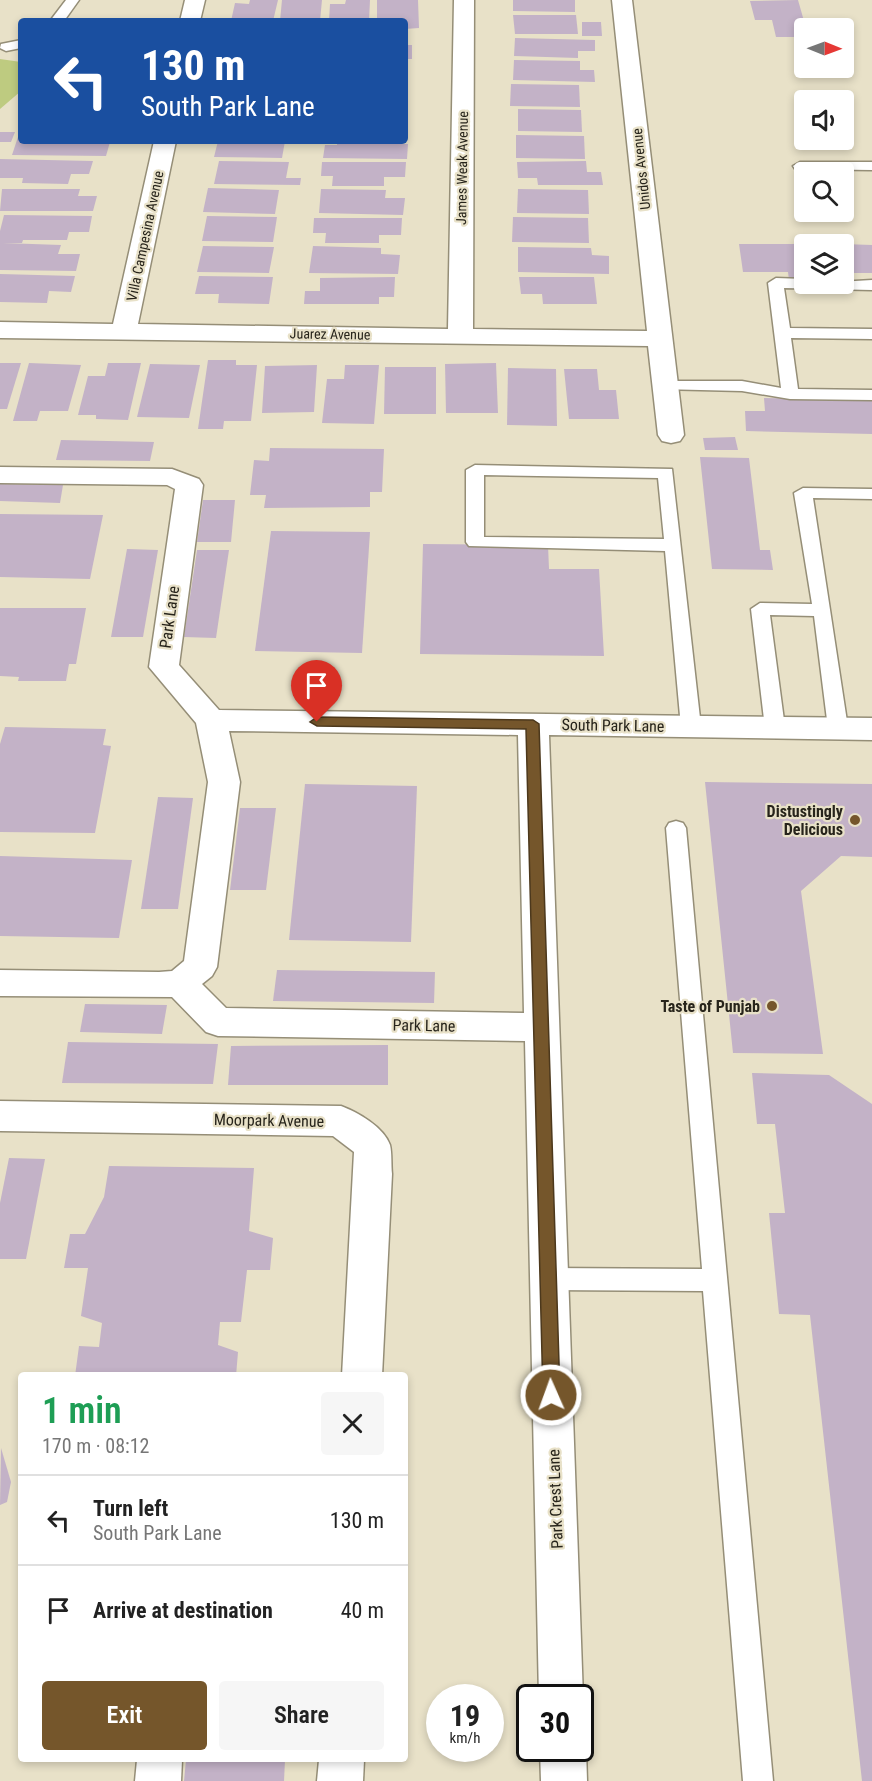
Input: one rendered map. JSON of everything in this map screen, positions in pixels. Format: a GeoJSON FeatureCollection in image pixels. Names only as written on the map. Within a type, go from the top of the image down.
{"type":"FeatureCollection","features":[{"type":"Feature","properties":{"kind":"street"},"geometry":{"type":"LineString","coordinates":[[191,18],[195,0]]}},
{"type":"Feature","properties":{"kind":"street","name":"James Weak Avenue"},"geometry":{"type":"LineString","coordinates":[[460,335],[464,0]]}},
{"type":"Feature","properties":{"kind":"street","name":"Unidos Avenue"},"geometry":{"type":"LineString","coordinates":[[622,0],[671,435]]}},
{"type":"Feature","properties":{"kind":"street","name":"Villa Campesina Avenue"},"geometry":{"type":"LineString","coordinates":[[124,331],[164,144]]}},
{"type":"Feature","properties":{"kind":"street","name":"Juarez Avenue"},"geometry":{"type":"LineString","coordinates":[[0,330],[660,339]]}},
{"type":"Feature","properties":{"kind":"street","name":"Park Lane"},"geometry":{"type":"LineString","coordinates":[[0,475],[172,477],[189,485],[165,645],[164,667],[211,720],[224,782],[200,967],[180,983],[218,1022],[540,1027]]}},
{"type":"Feature","properties":{"kind":"street","name":"South Park Lane"},"geometry":{"type":"LineString","coordinates":[[211,720],[872,729]]}},
{"type":"Feature","properties":{"kind":"street","name":"Park Crest Lane"},"geometry":{"type":"LineString","coordinates":[[533,724],[561,1684]]}},
{"type":"Feature","properties":{"kind":"street"},"geometry":{"type":"LineString","coordinates":[[0,983],[180,983]]}},
{"type":"Feature","properties":{"kind":"street","name":"Moorpark Avenue"},"geometry":{"type":"LineString","coordinates":[[0,1116],[341,1121],[372,1146],[373,1174],[362,1372]]}},
{"type":"Feature","properties":{"kind":"street"},"geometry":{"type":"LineString","coordinates":[[158,1781],[160,1762]]}},
{"type":"Feature","properties":{"kind":"street"},"geometry":{"type":"LineString","coordinates":[[340,1781],[342,1762]]}},
{"type":"Feature","properties":{"kind":"street"},"geometry":{"type":"LineString","coordinates":[[563,1762],[564,1781]]}},
{"type":"Feature","properties":{"kind":"lane"},"geometry":{"type":"LineString","coordinates":[[59,18],[73,0]]}},
{"type":"Feature","properties":{"kind":"lane"},"geometry":{"type":"LineString","coordinates":[[6,47],[18,45]]}},
{"type":"Feature","properties":{"kind":"lane"},"geometry":{"type":"LineString","coordinates":[[854,165],[872,165]]}},
{"type":"Feature","properties":{"kind":"lane"},"geometry":{"type":"LineString","coordinates":[[790,393],[776,283],[872,285]]}},
{"type":"Feature","properties":{"kind":"lane"},"geometry":{"type":"LineString","coordinates":[[783,333],[872,334]]}},
{"type":"Feature","properties":{"kind":"lane"},"geometry":{"type":"LineString","coordinates":[[666,386],[742,386],[790,393],[872,394]]}},
{"type":"Feature","properties":{"kind":"lane"},"geometry":{"type":"LineString","coordinates":[[672,545],[475,542],[475,470],[666,473],[691,727]]}},
{"type":"Feature","properties":{"kind":"lane"},"geometry":{"type":"LineString","coordinates":[[838,728],[803,493],[872,494]]}},
{"type":"Feature","properties":{"kind":"lane"},"geometry":{"type":"LineString","coordinates":[[775,728],[760,609],[822,610]]}},
{"type":"Feature","properties":{"kind":"lane"},"geometry":{"type":"LineString","coordinates":[[676,828],[758,1781]]}},
{"type":"Feature","properties":{"kind":"lane"},"geometry":{"type":"LineString","coordinates":[[548,1278],[714,1280]]}},
{"type":"Feature","properties":{"kind":"green space"},"geometry":{"type":"Polygon","coordinates":[[[0,59],[18,62],[18,94],[0,109],[0,59]]]}},
{"type":"Feature","properties":{"kind":"building"},"geometry":{"type":"Polygon","coordinates":[[[250,0],[278,0],[274,18],[232,18],[235,3],[249,4],[250,0]]]}},
{"type":"Feature","properties":{"kind":"building"},"geometry":{"type":"Polygon","coordinates":[[[282,0],[322,0],[320,18],[280,18],[282,0]]]}},
{"type":"Feature","properties":{"kind":"building"},"geometry":{"type":"Polygon","coordinates":[[[346,0],[370,0],[369,18],[329,18],[330,4],[345,4],[346,0]]]}},
{"type":"Feature","properties":{"kind":"building"},"geometry":{"type":"Polygon","coordinates":[[[377,0],[418,0],[419,28],[408,29],[408,18],[377,18],[377,0]]]}},
{"type":"Feature","properties":{"kind":"building"},"geometry":{"type":"Polygon","coordinates":[[[513,0],[575,0],[575,12],[513,11],[513,0]]]}},
{"type":"Feature","properties":{"kind":"building"},"geometry":{"type":"Polygon","coordinates":[[[798,0],[803,18],[794,18],[794,37],[776,37],[772,20],[755,20],[750,1],[798,0]]]}},
{"type":"Feature","properties":{"kind":"building"},"geometry":{"type":"Polygon","coordinates":[[[513,15],[576,15],[578,34],[515,34],[513,15]]]}},
{"type":"Feature","properties":{"kind":"building"},"geometry":{"type":"Polygon","coordinates":[[[582,22],[601,22],[602,36],[582,36],[582,22]]]}},
{"type":"Feature","properties":{"kind":"building"},"geometry":{"type":"Polygon","coordinates":[[[515,38],[595,40],[595,51],[578,51],[578,58],[514,56],[515,38]]]}},
{"type":"Feature","properties":{"kind":"building"},"geometry":{"type":"Polygon","coordinates":[[[408,45],[412,45],[412,59],[408,59],[408,45]]]}},
{"type":"Feature","properties":{"kind":"building"},"geometry":{"type":"Polygon","coordinates":[[[514,60],[580,61],[580,70],[594,70],[595,82],[513,80],[514,60]]]}},
{"type":"Feature","properties":{"kind":"building"},"geometry":{"type":"Polygon","coordinates":[[[511,84],[579,85],[580,107],[510,106],[511,84]]]}},
{"type":"Feature","properties":{"kind":"building"},"geometry":{"type":"Polygon","coordinates":[[[518,109],[581,110],[582,132],[518,131],[518,109]]]}},
{"type":"Feature","properties":{"kind":"building"},"geometry":{"type":"Polygon","coordinates":[[[0,132],[15,132],[11,142],[0,142],[0,132]]]}},
{"type":"Feature","properties":{"kind":"building"},"geometry":{"type":"Polygon","coordinates":[[[516,135],[584,136],[585,159],[516,158],[516,135]]]}},
{"type":"Feature","properties":{"kind":"building"},"geometry":{"type":"Polygon","coordinates":[[[18,137],[18,144],[109,144],[106,156],[12,155],[18,137]]]}},
{"type":"Feature","properties":{"kind":"building"},"geometry":{"type":"Polygon","coordinates":[[[217,144],[284,144],[282,158],[214,157],[217,144]]]}},
{"type":"Feature","properties":{"kind":"building"},"geometry":{"type":"Polygon","coordinates":[[[408,144],[407,159],[323,158],[325,145],[408,144]]]}},
{"type":"Feature","properties":{"kind":"building"},"geometry":{"type":"Polygon","coordinates":[[[0,159],[93,161],[89,174],[71,174],[68,184],[22,183],[23,178],[0,178],[0,159]]]}},
{"type":"Feature","properties":{"kind":"building"},"geometry":{"type":"Polygon","coordinates":[[[219,161],[289,162],[286,178],[301,178],[300,185],[214,184],[219,161]]]}},
{"type":"Feature","properties":{"kind":"building"},"geometry":{"type":"Polygon","coordinates":[[[586,161],[587,172],[601,172],[603,185],[538,185],[537,178],[518,178],[517,162],[586,161]]]}},
{"type":"Feature","properties":{"kind":"building"},"geometry":{"type":"Polygon","coordinates":[[[322,162],[406,162],[405,177],[384,177],[384,186],[332,186],[333,176],[321,176],[322,162]]]}},
{"type":"Feature","properties":{"kind":"building"},"geometry":{"type":"Polygon","coordinates":[[[208,188],[279,190],[275,214],[203,212],[208,188]]]}},
{"type":"Feature","properties":{"kind":"building"},"geometry":{"type":"Polygon","coordinates":[[[2,189],[80,189],[78,196],[97,196],[93,211],[0,211],[2,189]]]}},
{"type":"Feature","properties":{"kind":"building"},"geometry":{"type":"Polygon","coordinates":[[[321,189],[386,190],[385,198],[405,198],[403,215],[319,213],[321,189]]]}},
{"type":"Feature","properties":{"kind":"building"},"geometry":{"type":"Polygon","coordinates":[[[518,189],[588,190],[589,214],[517,213],[518,189]]]}},
{"type":"Feature","properties":{"kind":"building"},"geometry":{"type":"Polygon","coordinates":[[[4,215],[92,216],[89,232],[69,232],[67,240],[23,240],[22,243],[3,243],[61,245],[58,254],[80,254],[76,271],[0,270],[0,231],[4,215]]]}},
{"type":"Feature","properties":{"kind":"building"},"geometry":{"type":"Polygon","coordinates":[[[207,216],[277,217],[273,242],[202,241],[207,216]]]}},
{"type":"Feature","properties":{"kind":"building"},"geometry":{"type":"Polygon","coordinates":[[[513,217],[588,218],[589,243],[512,242],[513,217]]]}},
{"type":"Feature","properties":{"kind":"building"},"geometry":{"type":"Polygon","coordinates":[[[314,218],[402,218],[401,235],[379,235],[379,243],[325,243],[326,233],[313,233],[314,218]]]}},
{"type":"Feature","properties":{"kind":"building"},"geometry":{"type":"Polygon","coordinates":[[[739,244],[794,244],[794,280],[789,280],[788,272],[743,272],[739,244]]]}},
{"type":"Feature","properties":{"kind":"building"},"geometry":{"type":"Polygon","coordinates":[[[854,244],[872,245],[872,273],[854,273],[854,244]]]}},
{"type":"Feature","properties":{"kind":"building"},"geometry":{"type":"Polygon","coordinates":[[[203,246],[274,247],[269,273],[197,272],[203,246]]]}},
{"type":"Feature","properties":{"kind":"building"},"geometry":{"type":"Polygon","coordinates":[[[313,246],[381,248],[381,254],[400,255],[398,274],[309,273],[313,246]]]}},
{"type":"Feature","properties":{"kind":"building"},"geometry":{"type":"Polygon","coordinates":[[[518,247],[591,248],[592,255],[609,256],[609,274],[518,272],[518,247]]]}},
{"type":"Feature","properties":{"kind":"building"},"geometry":{"type":"Polygon","coordinates":[[[0,274],[75,276],[71,292],[49,291],[47,303],[0,302],[0,274]]]}},
{"type":"Feature","properties":{"kind":"building"},"geometry":{"type":"Polygon","coordinates":[[[199,276],[273,277],[269,304],[218,303],[219,294],[195,294],[199,276]]]}},
{"type":"Feature","properties":{"kind":"building"},"geometry":{"type":"Polygon","coordinates":[[[395,277],[394,297],[379,297],[379,304],[304,304],[305,291],[320,291],[320,278],[395,277]]]}},
{"type":"Feature","properties":{"kind":"building"},"geometry":{"type":"Polygon","coordinates":[[[519,277],[594,277],[597,304],[543,304],[542,294],[521,294],[519,277]]]}},
{"type":"Feature","properties":{"kind":"building"},"geometry":{"type":"Polygon","coordinates":[[[208,360],[236,360],[236,365],[257,365],[251,421],[224,421],[223,429],[198,429],[208,360]]]}},
{"type":"Feature","properties":{"kind":"building"},"geometry":{"type":"Polygon","coordinates":[[[0,363],[21,363],[7,409],[0,409],[0,363]]]}},
{"type":"Feature","properties":{"kind":"building"},"geometry":{"type":"Polygon","coordinates":[[[29,363],[81,365],[68,411],[40,411],[37,421],[13,421],[29,363]]]}},
{"type":"Feature","properties":{"kind":"building"},"geometry":{"type":"Polygon","coordinates":[[[108,363],[141,363],[128,420],[96,419],[96,415],[78,415],[88,376],[105,376],[108,363]]]}},
{"type":"Feature","properties":{"kind":"building"},"geometry":{"type":"Polygon","coordinates":[[[496,363],[498,413],[446,413],[445,364],[496,363]]]}},
{"type":"Feature","properties":{"kind":"building"},"geometry":{"type":"Polygon","coordinates":[[[150,364],[200,365],[189,418],[137,417],[150,364]]]}},
{"type":"Feature","properties":{"kind":"building"},"geometry":{"type":"Polygon","coordinates":[[[317,365],[314,412],[262,413],[265,366],[317,365]]]}},
{"type":"Feature","properties":{"kind":"building"},"geometry":{"type":"Polygon","coordinates":[[[345,365],[379,365],[374,424],[322,423],[327,379],[344,379],[345,365]]]}},
{"type":"Feature","properties":{"kind":"building"},"geometry":{"type":"Polygon","coordinates":[[[385,367],[436,367],[436,414],[384,414],[385,367]]]}},
{"type":"Feature","properties":{"kind":"building"},"geometry":{"type":"Polygon","coordinates":[[[508,368],[556,369],[557,426],[507,425],[508,368]]]}},
{"type":"Feature","properties":{"kind":"building"},"geometry":{"type":"Polygon","coordinates":[[[564,369],[597,369],[599,390],[616,390],[619,419],[569,419],[564,369]]]}},
{"type":"Feature","properties":{"kind":"building"},"geometry":{"type":"Polygon","coordinates":[[[764,398],[872,400],[872,434],[746,431],[745,411],[765,411],[764,398]]]}},
{"type":"Feature","properties":{"kind":"building"},"geometry":{"type":"Polygon","coordinates":[[[735,437],[738,450],[705,450],[703,438],[735,437]]]}},
{"type":"Feature","properties":{"kind":"building"},"geometry":{"type":"Polygon","coordinates":[[[61,440],[154,442],[150,461],[56,460],[61,440]]]}},
{"type":"Feature","properties":{"kind":"building"},"geometry":{"type":"Polygon","coordinates":[[[270,448],[384,449],[382,492],[370,492],[370,507],[264,508],[266,495],[250,495],[254,460],[269,461],[270,448]]]}},
{"type":"Feature","properties":{"kind":"building"},"geometry":{"type":"Polygon","coordinates":[[[700,457],[749,458],[760,550],[770,550],[773,570],[712,569],[700,457]]]}},
{"type":"Feature","properties":{"kind":"building"},"geometry":{"type":"Polygon","coordinates":[[[0,484],[63,485],[60,503],[0,501],[0,484]]]}},
{"type":"Feature","properties":{"kind":"building"},"geometry":{"type":"Polygon","coordinates":[[[203,500],[235,500],[231,542],[197,542],[203,500]]]}},
{"type":"Feature","properties":{"kind":"building"},"geometry":{"type":"Polygon","coordinates":[[[0,514],[103,515],[90,579],[0,577],[0,514]]]}},
{"type":"Feature","properties":{"kind":"building"},"geometry":{"type":"Polygon","coordinates":[[[271,531],[370,532],[362,653],[255,651],[271,531]]]}},
{"type":"Feature","properties":{"kind":"building"},"geometry":{"type":"Polygon","coordinates":[[[423,544],[548,545],[549,569],[599,569],[604,656],[420,654],[423,544]]]}},
{"type":"Feature","properties":{"kind":"building"},"geometry":{"type":"Polygon","coordinates":[[[127,549],[158,550],[143,637],[111,637],[127,549]]]}},
{"type":"Feature","properties":{"kind":"building"},"geometry":{"type":"Polygon","coordinates":[[[197,550],[229,550],[216,638],[184,637],[197,550]]]}},
{"type":"Feature","properties":{"kind":"building"},"geometry":{"type":"Polygon","coordinates":[[[0,608],[86,608],[76,664],[69,664],[66,681],[18,681],[19,677],[0,676],[0,608]]]}},
{"type":"Feature","properties":{"kind":"building"},"geometry":{"type":"Polygon","coordinates":[[[5,727],[106,729],[103,745],[111,746],[95,833],[0,832],[0,744],[5,727]]]}},
{"type":"Feature","properties":{"kind":"building"},"geometry":{"type":"Polygon","coordinates":[[[705,782],[872,784],[872,857],[841,856],[801,891],[823,1054],[733,1053],[705,782]]]}},
{"type":"Feature","properties":{"kind":"building"},"geometry":{"type":"Polygon","coordinates":[[[305,784],[417,786],[411,942],[289,940],[305,784]]]}},
{"type":"Feature","properties":{"kind":"building"},"geometry":{"type":"Polygon","coordinates":[[[158,797],[193,798],[178,909],[141,909],[158,797]]]}},
{"type":"Feature","properties":{"kind":"building"},"geometry":{"type":"Polygon","coordinates":[[[240,808],[276,808],[266,890],[230,890],[240,808]]]}},
{"type":"Feature","properties":{"kind":"building"},"geometry":{"type":"Polygon","coordinates":[[[0,856],[132,860],[119,938],[0,936],[0,856]]]}},
{"type":"Feature","properties":{"kind":"building"},"geometry":{"type":"Polygon","coordinates":[[[277,970],[435,972],[434,1003],[273,1001],[277,970]]]}},
{"type":"Feature","properties":{"kind":"building"},"geometry":{"type":"Polygon","coordinates":[[[85,1004],[167,1005],[162,1034],[80,1032],[85,1004]]]}},
{"type":"Feature","properties":{"kind":"building"},"geometry":{"type":"Polygon","coordinates":[[[68,1042],[218,1044],[213,1084],[62,1083],[68,1042]]]}},
{"type":"Feature","properties":{"kind":"building"},"geometry":{"type":"Polygon","coordinates":[[[388,1045],[388,1085],[228,1085],[231,1046],[388,1045]]]}},
{"type":"Feature","properties":{"kind":"building"},"geometry":{"type":"Polygon","coordinates":[[[752,1073],[829,1075],[872,1104],[872,1781],[862,1781],[810,1315],[779,1314],[769,1213],[785,1213],[775,1124],[757,1124],[752,1073]]]}},
{"type":"Feature","properties":{"kind":"building"},"geometry":{"type":"Polygon","coordinates":[[[9,1158],[45,1159],[26,1259],[0,1259],[0,1203],[9,1158]]]}},
{"type":"Feature","properties":{"kind":"building"},"geometry":{"type":"Polygon","coordinates":[[[109,1166],[254,1168],[249,1231],[273,1238],[270,1270],[247,1270],[241,1322],[220,1322],[218,1345],[238,1352],[236,1372],[76,1372],[79,1346],[99,1347],[102,1323],[81,1316],[88,1268],[64,1268],[70,1234],[85,1234],[104,1197],[109,1166]]]}},
{"type":"Feature","properties":{"kind":"building"},"geometry":{"type":"Polygon","coordinates":[[[1,1448],[11,1482],[7,1502],[0,1505],[1,1448]]]}},
{"type":"Feature","properties":{"kind":"building"},"geometry":{"type":"Polygon","coordinates":[[[186,1762],[285,1762],[284,1781],[184,1781],[186,1762]]]}},
{"type":"Feature","properties":{"kind":"place","name":"Distustingly Delicious"},"geometry":{"type":"Point","coordinates":[855,820]}},
{"type":"Feature","properties":{"kind":"place","name":"Taste of Punjab"},"geometry":{"type":"Point","coordinates":[772,1006]}},
{"type":"Feature","properties":{"kind":"route"},"geometry":{"type":"LineString","coordinates":[[317,722],[533,724],[551,1395]]}}]}
